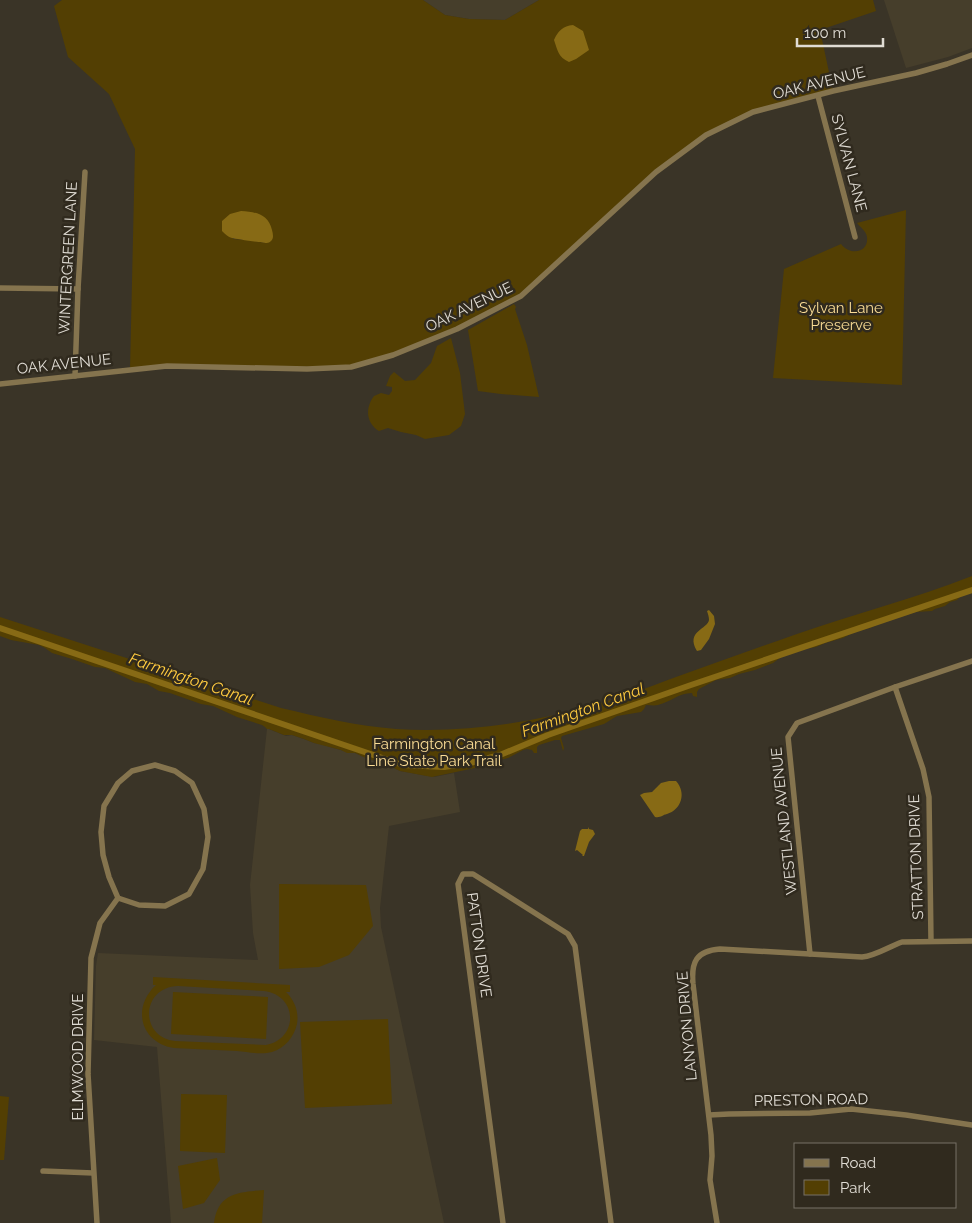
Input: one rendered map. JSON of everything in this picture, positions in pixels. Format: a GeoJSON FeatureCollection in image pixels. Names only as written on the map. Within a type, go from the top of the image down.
{"type":"FeatureCollection","features":[{"type":"Feature","properties":{"kind":"street","name":"OAK AVENUE"},"geometry":{"type":"LineString","coordinates":[[0,384],[167,366],[307,370],[351,366],[393,355],[457,329],[521,296],[656,172],[706,135],[753,112],[916,73],[972,55]]}},
{"type":"Feature","properties":{"kind":"street","name":"SYLVAN LANE"},"geometry":{"type":"LineString","coordinates":[[818,96],[855,237]]}},
{"type":"Feature","properties":{"kind":"street","name":"WINTERGREEN LANE"},"geometry":{"type":"LineString","coordinates":[[74,376],[85,172]]}},
{"type":"Feature","properties":{"kind":"street"},"geometry":{"type":"LineString","coordinates":[[0,288],[78,289]]}},
{"type":"Feature","properties":{"kind":"street","name":"WESTLAND AVENUE"},"geometry":{"type":"LineString","coordinates":[[810,954],[788,737],[797,723],[972,661]]}},
{"type":"Feature","properties":{"kind":"street","name":"STRATTON DRIVE"},"geometry":{"type":"LineString","coordinates":[[895,688],[922,769],[929,797],[931,941]]}},
{"type":"Feature","properties":{"kind":"street"},"geometry":{"type":"LineString","coordinates":[[155,765],[175,770],[192,783],[204,809],[208,837],[203,869],[189,894],[165,906],[139,905],[118,898],[109,877],[103,855],[101,832],[104,806],[118,783],[132,771],[155,765]]}},
{"type":"Feature","properties":{"kind":"street","name":"PATTON DRIVE"},"geometry":{"type":"LineString","coordinates":[[503,1223],[458,884],[463,874],[473,874],[568,934],[575,946],[611,1223]]}},
{"type":"Feature","properties":{"kind":"street","name":"ELMWOOD DRIVE"},"geometry":{"type":"LineString","coordinates":[[97,1223],[88,1074],[91,958],[100,923],[118,898]]}},
{"type":"Feature","properties":{"kind":"street","name":"LANYON DRIVE"},"geometry":{"type":"LineString","coordinates":[[717,1223],[710,1180],[712,1144],[692,978],[695,960],[706,952],[720,949],[862,958],[902,942],[972,941]]}},
{"type":"Feature","properties":{"kind":"street","name":"PRESTON ROAD"},"geometry":{"type":"LineString","coordinates":[[709,1115],[810,1113],[851,1109],[972,1125]]}},
{"type":"Feature","properties":{"kind":"street"},"geometry":{"type":"LineString","coordinates":[[43,1171],[94,1172]]}},
{"type":"Feature","properties":{"kind":"shaded area"},"geometry":{"type":"Polygon","coordinates":[[[423,0],[539,0],[505,20],[469,19],[445,15],[423,0]]]}},
{"type":"Feature","properties":{"kind":"shaded area"},"geometry":{"type":"Polygon","coordinates":[[[884,0],[972,0],[972,48],[948,57],[906,68],[884,0]]]}},
{"type":"Feature","properties":{"kind":"shaded area"},"geometry":{"type":"Polygon","coordinates":[[[573,25],[583,31],[589,50],[569,62],[560,56],[554,40],[561,30],[573,25]]]}},
{"type":"Feature","properties":{"kind":"shaded area"},"geometry":{"type":"Polygon","coordinates":[[[241,211],[256,213],[268,220],[273,237],[271,241],[267,243],[234,239],[222,231],[222,221],[230,214],[241,211]]]}},
{"type":"Feature","properties":{"kind":"shaded area"},"geometry":{"type":"Polygon","coordinates":[[[709,610],[714,616],[715,624],[709,639],[701,650],[697,651],[694,644],[695,635],[708,623],[707,611],[709,610]]]}},
{"type":"Feature","properties":{"kind":"shaded area"},"geometry":{"type":"Polygon","coordinates":[[[267,729],[286,736],[292,735],[314,743],[355,753],[371,760],[382,762],[400,771],[434,777],[454,773],[460,812],[389,826],[380,908],[381,927],[444,1223],[171,1223],[157,1047],[94,1040],[98,953],[258,960],[253,933],[250,885],[267,729]]]}},
{"type":"Feature","properties":{"kind":"shaded area"},"geometry":{"type":"Polygon","coordinates":[[[676,781],[681,791],[681,800],[672,812],[655,817],[640,795],[652,792],[661,783],[676,781]]]}},
{"type":"Feature","properties":{"kind":"shaded area"},"geometry":{"type":"Polygon","coordinates":[[[588,827],[595,834],[589,842],[584,856],[582,856],[577,850],[575,851],[580,831],[588,829],[588,827]]]}},
{"type":"Feature","properties":{"kind":"green space"},"geometry":{"type":"Polygon","coordinates":[[[62,0],[423,0],[445,15],[469,19],[505,20],[539,0],[873,0],[876,11],[820,30],[833,91],[753,112],[706,135],[656,172],[521,296],[457,329],[393,355],[351,367],[167,366],[130,370],[135,149],[109,94],[68,57],[54,6],[62,0]],[[230,214],[233,239],[266,243],[230,214]]]}},
{"type":"Feature","properties":{"kind":"green space","name":"Sylvan Lane Preserve"},"geometry":{"type":"Polygon","coordinates":[[[906,210],[902,385],[773,378],[784,269],[841,244],[849,250],[858,251],[865,247],[867,237],[857,223],[906,210]]]}},
{"type":"Feature","properties":{"kind":"green space"},"geometry":{"type":"Polygon","coordinates":[[[514,304],[527,345],[539,397],[478,391],[468,330],[514,304]]]}},
{"type":"Feature","properties":{"kind":"green space"},"geometry":{"type":"Polygon","coordinates":[[[451,338],[460,373],[465,414],[461,426],[449,435],[425,439],[388,428],[379,431],[375,428],[369,420],[369,405],[374,396],[381,393],[389,395],[392,391],[392,387],[386,386],[390,376],[394,372],[405,381],[415,380],[431,363],[437,346],[451,338]]]}},
{"type":"Feature","properties":{"kind":"green space","name":"Farmington Canal Line State Park Trail"},"geometry":{"type":"Polygon","coordinates":[[[972,576],[972,592],[961,596],[945,606],[932,611],[916,612],[883,622],[816,647],[784,655],[773,663],[755,670],[730,678],[716,680],[699,689],[697,697],[693,696],[692,693],[687,693],[658,705],[646,705],[641,712],[617,716],[604,724],[562,736],[563,751],[560,740],[555,740],[539,745],[537,753],[527,749],[508,758],[475,768],[432,777],[400,771],[382,762],[368,759],[355,753],[347,753],[292,735],[284,735],[213,706],[159,691],[147,684],[135,682],[105,668],[95,667],[52,653],[39,645],[0,636],[0,617],[281,708],[338,721],[381,728],[444,730],[492,726],[540,718],[609,700],[794,635],[972,576]]]}},
{"type":"Feature","properties":{"kind":"green space"},"geometry":{"type":"Polygon","coordinates":[[[279,884],[366,885],[373,926],[349,955],[319,967],[279,969],[279,884]]]}},
{"type":"Feature","properties":{"kind":"green space"},"geometry":{"type":"Polygon","coordinates":[[[153,977],[290,985],[290,992],[286,992],[296,1007],[297,1024],[294,1033],[285,1045],[268,1053],[174,1048],[163,1045],[154,1039],[147,1032],[143,1023],[144,1004],[148,994],[156,985],[153,985],[153,977]],[[178,986],[166,988],[157,994],[151,1003],[149,1012],[150,1022],[155,1031],[163,1038],[175,1041],[266,1045],[277,1041],[284,1035],[289,1026],[290,1017],[288,1008],[283,1000],[275,994],[264,991],[178,986]]]}},
{"type":"Feature","properties":{"kind":"green space"},"geometry":{"type":"Polygon","coordinates":[[[173,992],[268,997],[266,1039],[171,1034],[173,992]]]}},
{"type":"Feature","properties":{"kind":"green space"},"geometry":{"type":"Polygon","coordinates":[[[388,1019],[392,1104],[305,1108],[300,1022],[388,1019]]]}},
{"type":"Feature","properties":{"kind":"green space"},"geometry":{"type":"Polygon","coordinates":[[[181,1094],[227,1095],[225,1153],[180,1151],[181,1094]]]}},
{"type":"Feature","properties":{"kind":"green space"},"geometry":{"type":"Polygon","coordinates":[[[0,1096],[9,1097],[4,1160],[0,1160],[0,1096]]]}},
{"type":"Feature","properties":{"kind":"green space"},"geometry":{"type":"Polygon","coordinates":[[[217,1158],[220,1180],[204,1203],[183,1209],[178,1166],[217,1158]]]}},
{"type":"Feature","properties":{"kind":"green space"},"geometry":{"type":"Polygon","coordinates":[[[264,1190],[262,1223],[214,1223],[220,1205],[231,1196],[238,1193],[264,1190]]]}},
{"type":"Feature","properties":{"kind":"waterway","name":"Farmington Canal"},"geometry":{"type":"LineString","coordinates":[[0,628],[403,765],[444,767],[470,763],[500,755],[548,735],[691,685],[972,590]]}}]}
